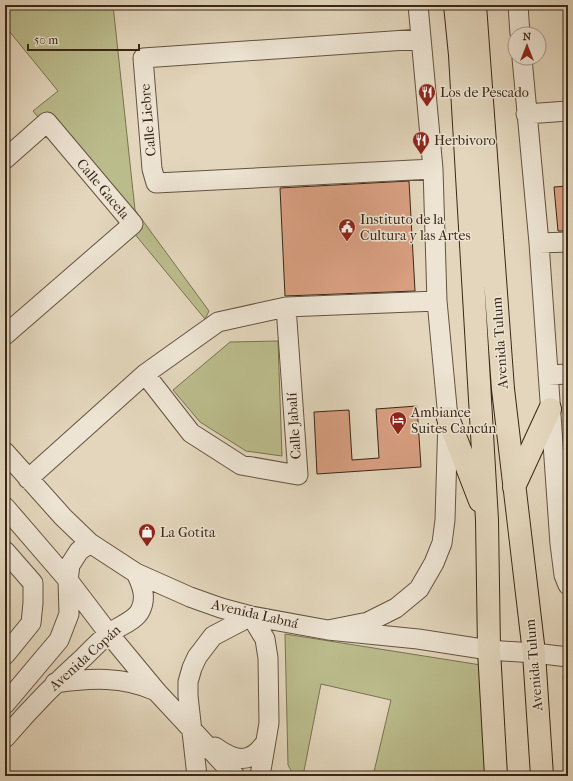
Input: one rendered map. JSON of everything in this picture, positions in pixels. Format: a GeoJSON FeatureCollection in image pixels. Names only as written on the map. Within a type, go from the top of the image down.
{"type":"FeatureCollection","features":[{"type":"Feature","properties":{"kind":"main road","name":"Avenida Tulum"},"geometry":{"type":"LineString","coordinates":[[455,5],[460,63],[487,520],[489,650],[496,776]]}},
{"type":"Feature","properties":{"kind":"main road","name":"Avenida Tulum"},"geometry":{"type":"LineString","coordinates":[[475,5],[503,389],[534,653],[542,776]]}},
{"type":"Feature","properties":{"kind":"main road"},"geometry":{"type":"LineString","coordinates":[[514,487],[550,409]]}},
{"type":"Feature","properties":{"kind":"main road"},"geometry":{"type":"LineString","coordinates":[[448,418],[487,520]]}},
{"type":"Feature","properties":{"kind":"street"},"geometry":{"type":"LineString","coordinates":[[328,630],[368,622],[396,608],[419,589],[434,563],[442,543],[445,520],[445,476],[448,418],[438,301],[433,169],[418,5]]}},
{"type":"Feature","properties":{"kind":"street"},"geometry":{"type":"LineString","coordinates":[[518,5],[519,26]]}},
{"type":"Feature","properties":{"kind":"street","name":"Calle Liebre"},"geometry":{"type":"LineString","coordinates":[[421,39],[143,58],[152,169],[156,183],[433,169]]}},
{"type":"Feature","properties":{"kind":"street"},"geometry":{"type":"LineString","coordinates":[[523,66],[539,243],[560,544],[564,575],[568,585]]}},
{"type":"Feature","properties":{"kind":"street"},"geometry":{"type":"LineString","coordinates":[[526,114],[568,111]]}},
{"type":"Feature","properties":{"kind":"street","name":"Calle Gacela"},"geometry":{"type":"LineString","coordinates":[[5,159],[47,122],[133,224],[5,335]]}},
{"type":"Feature","properties":{"kind":"street"},"geometry":{"type":"LineString","coordinates":[[539,243],[568,242]]}},
{"type":"Feature","properties":{"kind":"street"},"geometry":{"type":"LineString","coordinates":[[28,479],[145,374],[218,322],[286,307],[438,301]]}},
{"type":"Feature","properties":{"kind":"street","name":"Calle Jabalí"},"geometry":{"type":"LineString","coordinates":[[145,374],[191,433],[241,465],[298,475],[286,307]]}},
{"type":"Feature","properties":{"kind":"street"},"geometry":{"type":"LineString","coordinates":[[548,375],[568,374]]}},
{"type":"Feature","properties":{"kind":"street","name":"Avenida Labná"},"geometry":{"type":"LineString","coordinates":[[5,452],[63,517],[90,542],[136,573],[190,597],[250,616],[328,630],[418,639],[489,650],[568,657]]}},
{"type":"Feature","properties":{"kind":"street"},"geometry":{"type":"LineString","coordinates":[[5,507],[68,580],[109,634],[157,692],[235,776]]}},
{"type":"Feature","properties":{"kind":"street","name":"Avenida Copán"},"geometry":{"type":"LineString","coordinates":[[5,704],[59,640],[69,614],[68,573],[73,558],[78,551],[90,542]]}},
{"type":"Feature","properties":{"kind":"street"},"geometry":{"type":"LineString","coordinates":[[5,550],[33,583],[31,623],[5,655]]}},
{"type":"Feature","properties":{"kind":"street","name":"Avenida Copán"},"geometry":{"type":"LineString","coordinates":[[5,738],[56,683],[109,634],[134,618],[139,613],[142,607],[143,588],[136,573]]}},
{"type":"Feature","properties":{"kind":"street"},"geometry":{"type":"LineString","coordinates":[[197,776],[188,682],[192,668],[197,657],[213,636],[250,616],[265,639],[268,658],[270,697],[269,724],[260,776]]}},
{"type":"Feature","properties":{"kind":"street"},"geometry":{"type":"LineString","coordinates":[[213,636],[225,633],[247,633],[266,645]]}},
{"type":"Feature","properties":{"kind":"street"},"geometry":{"type":"LineString","coordinates":[[56,683],[100,678],[132,683],[157,692]]}},
{"type":"Feature","properties":{"kind":"street"},"geometry":{"type":"LineString","coordinates":[[193,731],[227,755],[238,759],[250,758],[260,751],[266,743]]}},
{"type":"Feature","properties":{"kind":"green space"},"geometry":{"type":"Polygon","coordinates":[[[5,5],[113,5],[135,210],[209,311],[205,319],[33,111],[58,91],[5,26],[5,5]]]}},
{"type":"Feature","properties":{"kind":"green space"},"geometry":{"type":"Polygon","coordinates":[[[278,341],[282,456],[246,451],[200,422],[173,390],[230,342],[278,341]]]}},
{"type":"Feature","properties":{"kind":"green space"},"geometry":{"type":"Polygon","coordinates":[[[285,634],[481,665],[488,776],[373,776],[391,700],[321,684],[303,776],[294,776],[288,765],[285,634]]]}},
{"type":"Feature","properties":{"kind":"green space"},"geometry":{"type":"Polygon","coordinates":[[[563,676],[568,676],[568,751],[563,676]]]}},
{"type":"Feature","properties":{"kind":"building","name":"Instituto de la Cultura y las Artes"},"geometry":{"type":"Polygon","coordinates":[[[409,181],[415,291],[285,296],[280,188],[409,181]]]}},
{"type":"Feature","properties":{"kind":"building"},"geometry":{"type":"Polygon","coordinates":[[[568,186],[568,231],[558,231],[554,187],[568,186]]]}},
{"type":"Feature","properties":{"kind":"building","name":"Ambiance Suites Cancún"},"geometry":{"type":"Polygon","coordinates":[[[417,406],[421,467],[317,474],[314,412],[349,410],[352,460],[379,458],[376,409],[417,406]]]}},
{"type":"Feature","properties":{"kind":"place","name":"Los de Pescado"},"geometry":{"type":"Point","coordinates":[427,107]}},
{"type":"Feature","properties":{"kind":"place","name":"Herbivoro"},"geometry":{"type":"Point","coordinates":[421,155]}},
{"type":"Feature","properties":{"kind":"place","name":"Instituto de la Cultura y las Artes"},"geometry":{"type":"Point","coordinates":[347,242]}},
{"type":"Feature","properties":{"kind":"place","name":"Ambiance Suites Cancún"},"geometry":{"type":"Point","coordinates":[398,435]}},
{"type":"Feature","properties":{"kind":"place","name":"La Gotita"},"geometry":{"type":"Point","coordinates":[147,547]}}]}
